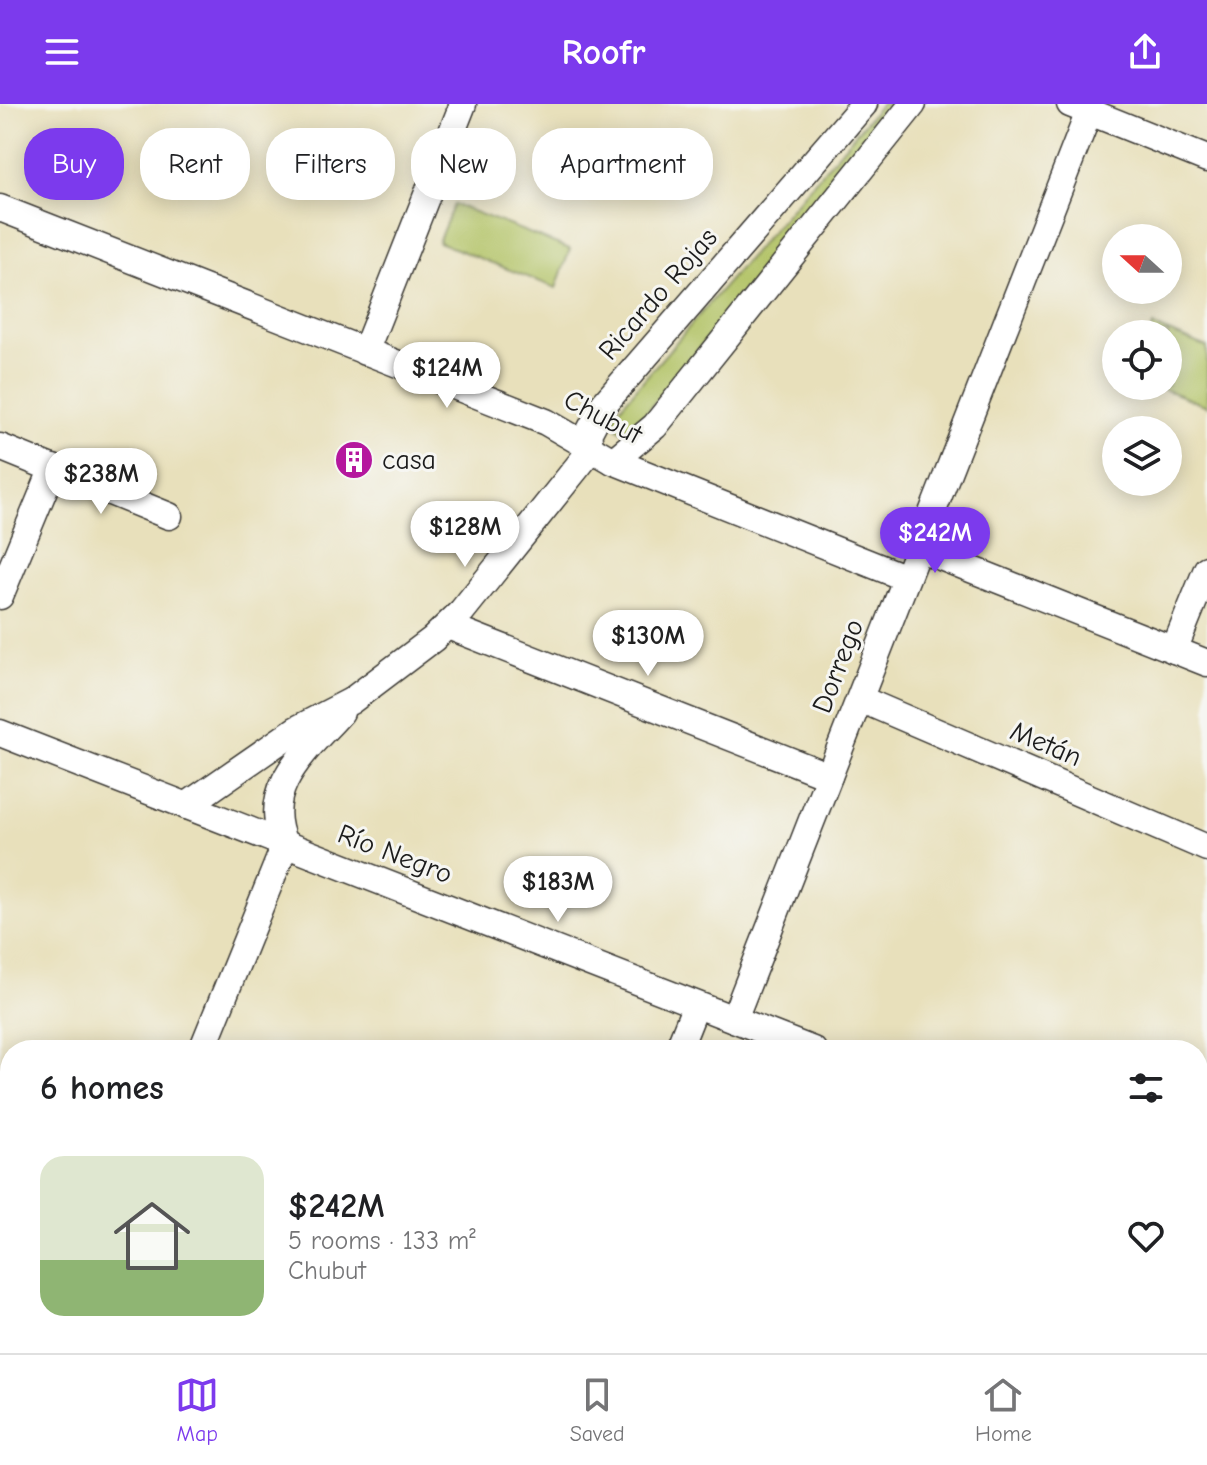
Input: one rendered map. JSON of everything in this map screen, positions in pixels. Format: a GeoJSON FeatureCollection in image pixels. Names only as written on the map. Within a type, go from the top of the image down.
{"type":"FeatureCollection","features":[{"type":"Feature","properties":{"kind":"street"},"geometry":{"type":"LineString","coordinates":[[365,352],[463,104]]}},
{"type":"Feature","properties":{"kind":"street","name":"Ricardo Rojas"},"geometry":{"type":"LineString","coordinates":[[602,456],[588,434],[604,404],[864,104]]}},
{"type":"Feature","properties":{"kind":"street","name":"Ricardo Rojas"},"geometry":{"type":"LineString","coordinates":[[186,806],[297,729],[351,701],[448,626],[602,456],[655,426],[913,104]]}},
{"type":"Feature","properties":{"kind":"street"},"geometry":{"type":"LineString","coordinates":[[1080,108],[1207,159]]}},
{"type":"Feature","properties":{"kind":"street","name":"Dorrego"},"geometry":{"type":"LineString","coordinates":[[734,1019],[918,548],[1080,108]]}},
{"type":"Feature","properties":{"kind":"street","name":"Chubut"},"geometry":{"type":"LineString","coordinates":[[0,208],[546,422],[602,456],[906,578]]}},
{"type":"Feature","properties":{"kind":"street"},"geometry":{"type":"LineString","coordinates":[[0,447],[169,516]]}},
{"type":"Feature","properties":{"kind":"street"},"geometry":{"type":"LineString","coordinates":[[0,596],[53,468]]}},
{"type":"Feature","properties":{"kind":"street"},"geometry":{"type":"LineString","coordinates":[[918,548],[1207,663]]}},
{"type":"Feature","properties":{"kind":"street"},"geometry":{"type":"LineString","coordinates":[[1174,650],[1207,569]]}},
{"type":"Feature","properties":{"kind":"street"},"geometry":{"type":"LineString","coordinates":[[448,626],[829,776]]}},
{"type":"Feature","properties":{"kind":"street","name":"Metán"},"geometry":{"type":"LineString","coordinates":[[860,699],[1207,848]]}},
{"type":"Feature","properties":{"kind":"street","name":"Ricardo Rojas"},"geometry":{"type":"LineString","coordinates":[[285,845],[276,819],[280,787],[292,767],[351,701]]}},
{"type":"Feature","properties":{"kind":"street","name":"Río Negro"},"geometry":{"type":"LineString","coordinates":[[0,733],[788,1040]]}},
{"type":"Feature","properties":{"kind":"street"},"geometry":{"type":"LineString","coordinates":[[206,1040],[285,845]]}},
{"type":"Feature","properties":{"kind":"street"},"geometry":{"type":"LineString","coordinates":[[682,1040],[696,1005]]}},
{"type":"Feature","properties":{"kind":"green space"},"geometry":{"type":"Polygon","coordinates":[[[881,104],[899,104],[632,430],[626,434],[612,423],[615,413],[881,104]]]}},
{"type":"Feature","properties":{"kind":"green space"},"geometry":{"type":"Polygon","coordinates":[[[454,204],[570,249],[556,288],[438,242],[454,204]]]}},
{"type":"Feature","properties":{"kind":"green space"},"geometry":{"type":"Polygon","coordinates":[[[1182,337],[1207,347],[1207,406],[1182,396],[1182,337]]]}},
{"type":"Feature","properties":{"kind":"place","name":"casa"},"geometry":{"type":"Point","coordinates":[354,460]}}]}
